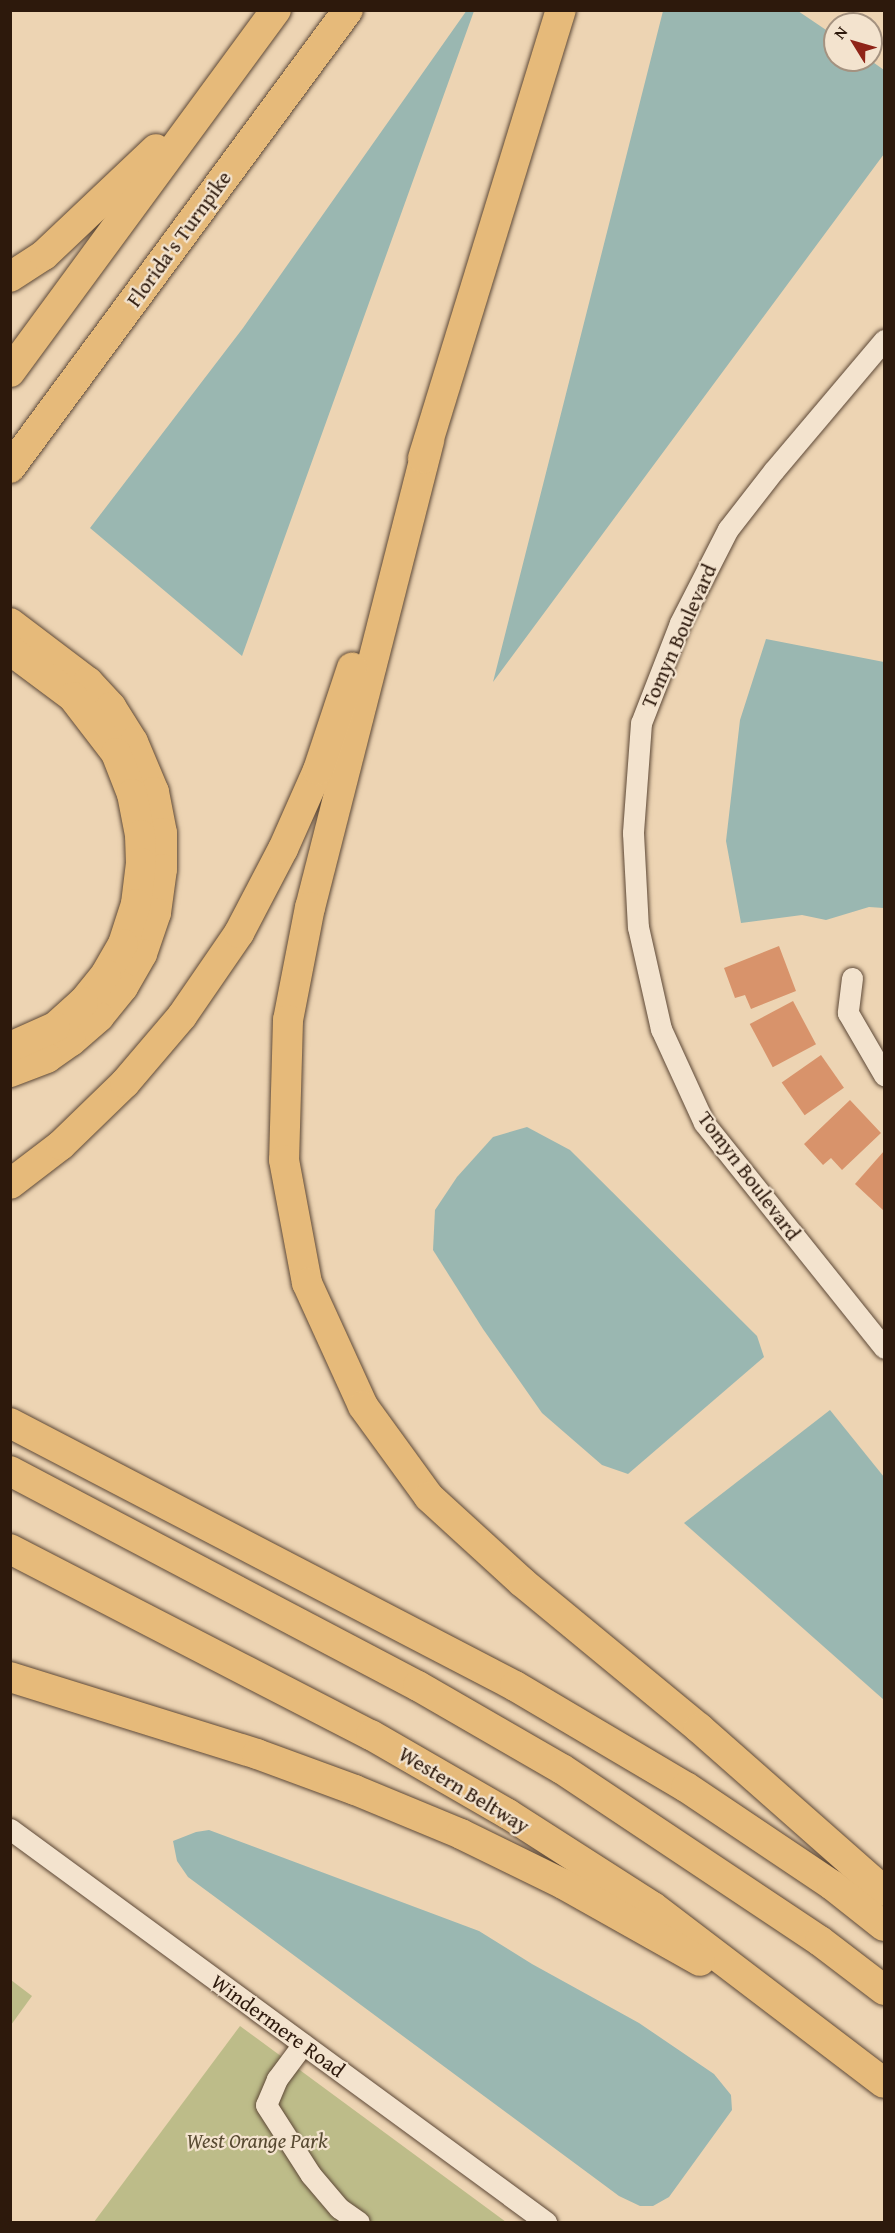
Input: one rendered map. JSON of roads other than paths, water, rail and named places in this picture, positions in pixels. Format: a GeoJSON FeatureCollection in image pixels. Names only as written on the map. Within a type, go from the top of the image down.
{"type":"FeatureCollection","features":[{"type":"Feature","properties":{"kind":"highway"},"geometry":{"type":"LineString","coordinates":[[10,372],[276,10]]}},
{"type":"Feature","properties":{"kind":"highway","name":"Florida's Turnpike"},"geometry":{"type":"LineString","coordinates":[[10,468],[348,10]]}},
{"type":"Feature","properties":{"kind":"highway"},"geometry":{"type":"LineString","coordinates":[[561,10],[328,781],[310,907],[288,1020],[284,1160],[307,1283],[363,1406],[429,1497],[522,1582],[699,1728],[885,1892]]}},
{"type":"Feature","properties":{"kind":"highway"},"geometry":{"type":"LineString","coordinates":[[10,278],[44,255],[90,214],[220,86]]}},
{"type":"Feature","properties":{"kind":"highway"},"geometry":{"type":"LineString","coordinates":[[10,623],[88,682],[111,707],[133,742],[154,792],[162,833],[162,869],[156,913],[142,954],[123,987],[99,1017],[71,1041],[47,1058],[10,1072]]}},
{"type":"Feature","properties":{"kind":"highway"},"geometry":{"type":"LineString","coordinates":[[10,650],[73,697],[116,753],[132,794],[140,835],[141,863],[136,904],[123,944],[106,974],[83,1002],[55,1027],[10,1047]]}},
{"type":"Feature","properties":{"kind":"highway"},"geometry":{"type":"LineString","coordinates":[[10,1184],[61,1145],[125,1083],[182,1016],[239,933],[283,849],[328,781]]}},
{"type":"Feature","properties":{"kind":"highway"},"geometry":{"type":"LineString","coordinates":[[10,1423],[516,1686],[686,1787],[832,1885],[885,1926]]}},
{"type":"Feature","properties":{"kind":"highway"},"geometry":{"type":"LineString","coordinates":[[10,1471],[418,1686],[562,1770],[811,1935],[885,1990]]}},
{"type":"Feature","properties":{"kind":"highway","name":"Western Beltway"},"geometry":{"type":"LineString","coordinates":[[10,1549],[370,1735],[508,1815],[653,1906],[885,2083]]}},
{"type":"Feature","properties":{"kind":"highway"},"geometry":{"type":"LineString","coordinates":[[10,1677],[257,1754],[355,1790],[461,1834],[563,1884],[801,2019]]}},
{"type":"Feature","properties":{"kind":"street","name":"Tomyn Boulevard"},"geometry":{"type":"LineString","coordinates":[[885,340],[774,470],[728,529],[691,602],[641,723],[633,832],[639,927],[662,1029],[704,1123],[885,1348]]}},
{"type":"Feature","properties":{"kind":"street"},"geometry":{"type":"LineString","coordinates":[[852,978],[848,1013],[885,1075]]}},
{"type":"Feature","properties":{"kind":"street","name":"Windermere Road"},"geometry":{"type":"LineString","coordinates":[[10,1829],[546,2223]]}},
{"type":"Feature","properties":{"kind":"street"},"geometry":{"type":"LineString","coordinates":[[303,2044],[278,2079],[266,2105],[311,2175],[339,2208],[360,2223]]}},
{"type":"Feature","properties":{"kind":"water"},"geometry":{"type":"Polygon","coordinates":[[[467,10],[474,11],[242,656],[90,528],[243,328],[467,10]]]}},
{"type":"Feature","properties":{"kind":"water"},"geometry":{"type":"Polygon","coordinates":[[[663,11],[798,11],[823,28],[823,72],[883,72],[884,70],[884,154],[493,682],[663,11]]]}},
{"type":"Feature","properties":{"kind":"water"},"geometry":{"type":"Polygon","coordinates":[[[766,639],[884,662],[884,908],[869,907],[826,920],[802,915],[741,923],[726,841],[740,720],[766,639]]]}},
{"type":"Feature","properties":{"kind":"water"},"geometry":{"type":"Polygon","coordinates":[[[527,1127],[570,1150],[757,1336],[764,1357],[628,1474],[602,1465],[542,1413],[483,1329],[433,1250],[435,1210],[457,1177],[493,1137],[527,1127]]]}},
{"type":"Feature","properties":{"kind":"water"},"geometry":{"type":"Polygon","coordinates":[[[830,1410],[884,1477],[884,1700],[684,1523],[830,1410]]]}},
{"type":"Feature","properties":{"kind":"water"},"geometry":{"type":"Polygon","coordinates":[[[209,1830],[479,1931],[532,1964],[639,2023],[714,2074],[731,2095],[732,2110],[669,2197],[653,2206],[640,2206],[619,2196],[188,1877],[177,1861],[173,1841],[196,1832],[209,1830]]]}},
{"type":"Feature","properties":{"kind":"park label","name":"West Orange Park"},"geometry":{"type":"Point","coordinates":[257,2141]}}]}
